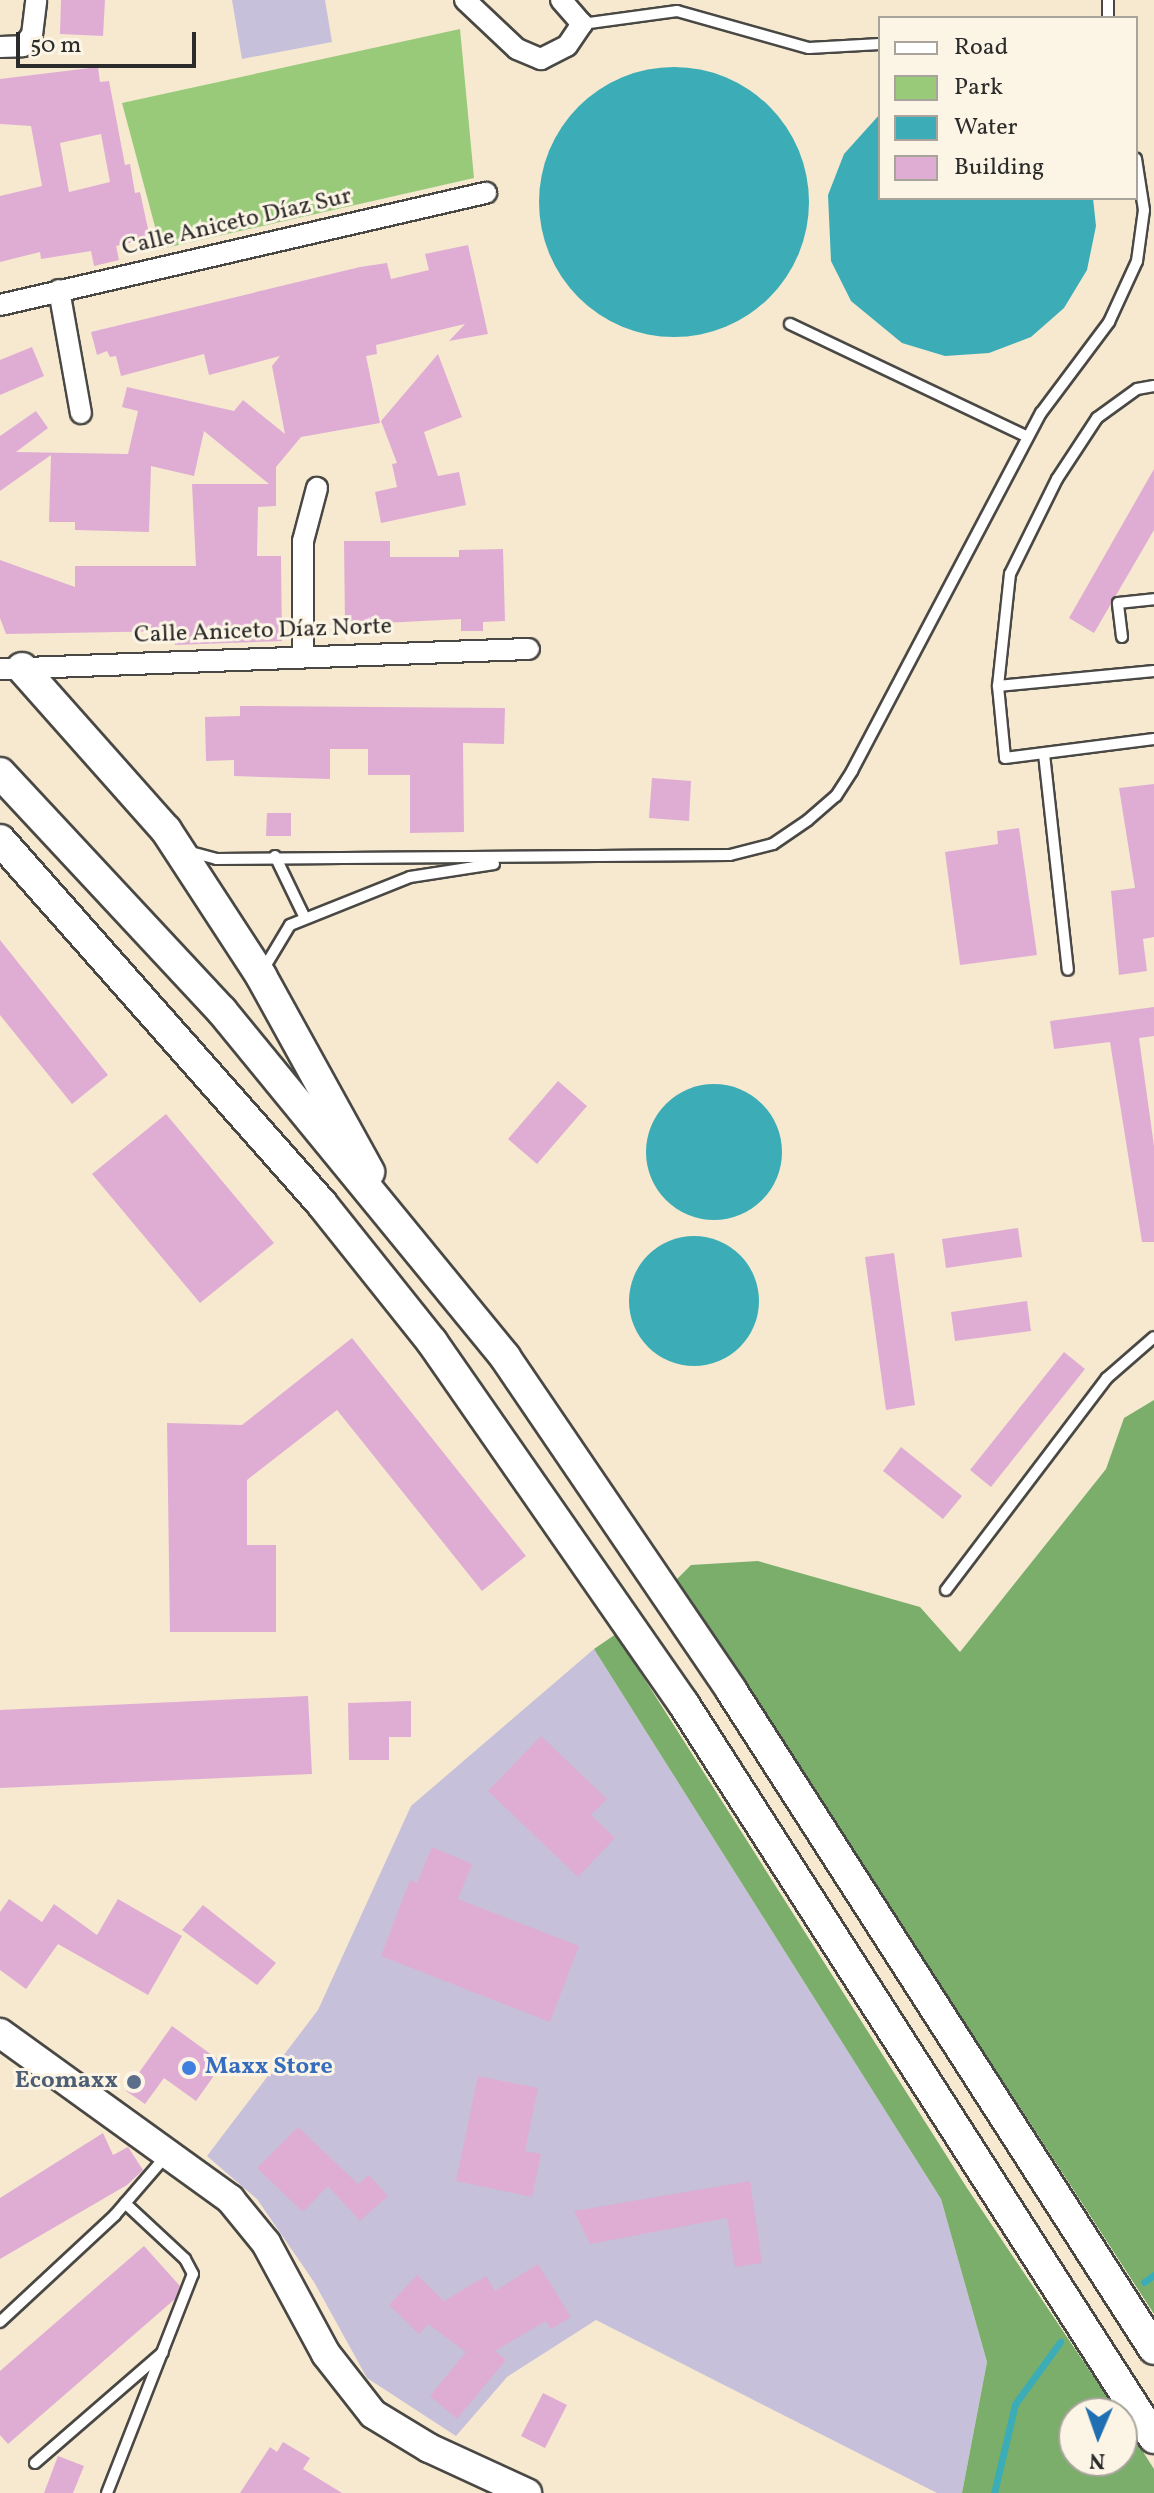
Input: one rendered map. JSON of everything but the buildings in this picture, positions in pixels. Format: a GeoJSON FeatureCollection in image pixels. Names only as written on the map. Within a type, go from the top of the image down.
{"type":"FeatureCollection","features":[{"type":"Feature","properties":{"kind":"main road"},"geometry":{"type":"LineString","coordinates":[[11,668],[178,849],[261,976],[345,1123],[391,1217]]}},
{"type":"Feature","properties":{"kind":"main road"},"geometry":{"type":"LineString","coordinates":[[0,773],[222,1011],[505,1357],[731,1690],[1154,2349]]}},
{"type":"Feature","properties":{"kind":"main road"},"geometry":{"type":"LineString","coordinates":[[0,840],[322,1204],[432,1342],[683,1703],[1154,2438]]}},
{"type":"Feature","properties":{"kind":"street"},"geometry":{"type":"LineString","coordinates":[[0,47],[23,46],[32,35],[36,0]]}},
{"type":"Feature","properties":{"kind":"street"},"geometry":{"type":"LineString","coordinates":[[465,0],[517,49],[541,59],[567,46],[582,24],[561,0]]}},
{"type":"Feature","properties":{"kind":"street","name":"Calle Aniceto Díaz Sur"},"geometry":{"type":"LineString","coordinates":[[0,305],[486,193]]}},
{"type":"Feature","properties":{"kind":"street"},"geometry":{"type":"LineString","coordinates":[[59,290],[81,413]]}},
{"type":"Feature","properties":{"kind":"street"},"geometry":{"type":"LineString","coordinates":[[303,656],[303,541],[317,488]]}},
{"type":"Feature","properties":{"kind":"street","name":"Calle Aniceto Díaz Norte"},"geometry":{"type":"LineString","coordinates":[[11,668],[529,649]]}},
{"type":"Feature","properties":{"kind":"street"},"geometry":{"type":"LineString","coordinates":[[0,2033],[230,2199],[266,2243],[326,2354],[373,2414],[429,2448],[527,2493]]}},
{"type":"Feature","properties":{"kind":"lane"},"geometry":{"type":"LineString","coordinates":[[582,24],[677,11],[809,48],[878,44]]}},
{"type":"Feature","properties":{"kind":"lane"},"geometry":{"type":"LineString","coordinates":[[178,849],[216,859],[275,856],[520,860],[730,855],[773,844],[808,820],[836,796],[852,771],[1028,437],[1072,365],[1109,322],[1137,261],[1144,210],[1138,172]]}},
{"type":"Feature","properties":{"kind":"lane"},"geometry":{"type":"LineString","coordinates":[[790,324],[1028,437]]}},
{"type":"Feature","properties":{"kind":"lane"},"geometry":{"type":"LineString","coordinates":[[1154,386],[1137,389],[1097,418],[1057,479],[1010,574],[998,686],[1005,758],[1154,739]]}},
{"type":"Feature","properties":{"kind":"lane"},"geometry":{"type":"LineString","coordinates":[[1122,637],[1118,603],[1154,599]]}},
{"type":"Feature","properties":{"kind":"lane"},"geometry":{"type":"LineString","coordinates":[[998,686],[1154,671]]}},
{"type":"Feature","properties":{"kind":"lane"},"geometry":{"type":"LineString","coordinates":[[1044,754],[1068,970]]}},
{"type":"Feature","properties":{"kind":"lane"},"geometry":{"type":"LineString","coordinates":[[275,856],[305,918]]}},
{"type":"Feature","properties":{"kind":"lane"},"geometry":{"type":"LineString","coordinates":[[261,976],[279,937],[305,918],[410,877],[520,860]]}},
{"type":"Feature","properties":{"kind":"lane"},"geometry":{"type":"LineString","coordinates":[[946,1590],[1107,1378],[1154,1337]]}},
{"type":"Feature","properties":{"kind":"lane"},"geometry":{"type":"LineString","coordinates":[[0,2322],[125,2203],[168,2154]]}},
{"type":"Feature","properties":{"kind":"lane"},"geometry":{"type":"LineString","coordinates":[[107,2493],[193,2274],[185,2259],[125,2203]]}},
{"type":"Feature","properties":{"kind":"lane"},"geometry":{"type":"LineString","coordinates":[[35,2463],[164,2350]]}},
{"type":"Feature","properties":{"kind":"shaded area"},"geometry":{"type":"Polygon","coordinates":[[[232,0],[325,0],[332,42],[242,59],[232,0]]]}},
{"type":"Feature","properties":{"kind":"shaded area"},"geometry":{"type":"Polygon","coordinates":[[[594,1649],[941,2199],[987,2362],[962,2493],[937,2493],[596,2320],[507,2377],[456,2436],[367,2378],[314,2282],[257,2199],[207,2156],[318,2010],[411,1806],[594,1649]]]}},
{"type":"Feature","properties":{"kind":"green space"},"geometry":{"type":"Polygon","coordinates":[[[460,29],[474,178],[161,249],[122,103],[460,29]]]}},
{"type":"Feature","properties":{"kind":"green space"},"geometry":{"type":"Polygon","coordinates":[[[1154,1400],[1154,2314],[677,1579],[691,1565],[758,1561],[920,1607],[960,1652],[1106,1469],[1124,1418],[1154,1400]]]}},
{"type":"Feature","properties":{"kind":"green space"},"geometry":{"type":"Polygon","coordinates":[[[616,1634],[967,2188],[1107,2397],[1058,2397],[1058,2477],[1138,2477],[1138,2444],[1154,2469],[1154,2493],[962,2493],[987,2362],[941,2199],[594,1649],[616,1634]]]}},
{"type":"Feature","properties":{"kind":"water"},"geometry":{"type":"Polygon","coordinates":[[[674,67],[700,70],[726,78],[749,90],[769,107],[786,127],[798,150],[806,176],[809,202],[806,228],[798,254],[786,277],[769,297],[749,314],[726,326],[700,334],[674,337],[648,334],[622,326],[599,314],[579,297],[562,277],[550,254],[542,228],[539,202],[542,176],[550,150],[562,127],[579,107],[599,90],[622,78],[648,70],[674,67]]]}},
{"type":"Feature","properties":{"kind":"water"},"geometry":{"type":"Polygon","coordinates":[[[878,116],[878,200],[1093,200],[1096,226],[1087,270],[1064,308],[1031,337],[989,353],[945,356],[902,343],[851,301],[831,261],[828,195],[844,154],[878,116]]]}},
{"type":"Feature","properties":{"kind":"water"},"geometry":{"type":"Polygon","coordinates":[[[714,1084],[740,1090],[762,1104],[776,1126],[782,1152],[776,1178],[762,1200],[740,1214],[714,1220],[688,1214],[666,1200],[652,1178],[646,1152],[652,1126],[666,1104],[688,1090],[714,1084]]]}},
{"type":"Feature","properties":{"kind":"water"},"geometry":{"type":"Polygon","coordinates":[[[694,1236],[719,1241],[740,1255],[754,1276],[759,1301],[754,1326],[740,1347],[719,1361],[694,1366],[669,1361],[648,1347],[634,1326],[629,1301],[634,1276],[648,1255],[669,1241],[694,1236]]]}},
{"type":"Feature","properties":{"kind":"waterway"},"geometry":{"type":"LineString","coordinates":[[1144,2282],[1154,2275]]}},
{"type":"Feature","properties":{"kind":"waterway"},"geometry":{"type":"LineString","coordinates":[[994,2493],[1015,2404],[1060,2342]]}},
{"type":"Feature","properties":{"kind":"place","name":"Maxx Store"},"geometry":{"type":"Point","coordinates":[189,2068]}},
{"type":"Feature","properties":{"kind":"place","name":"Ecomaxx"},"geometry":{"type":"Point","coordinates":[134,2082]}}]}
